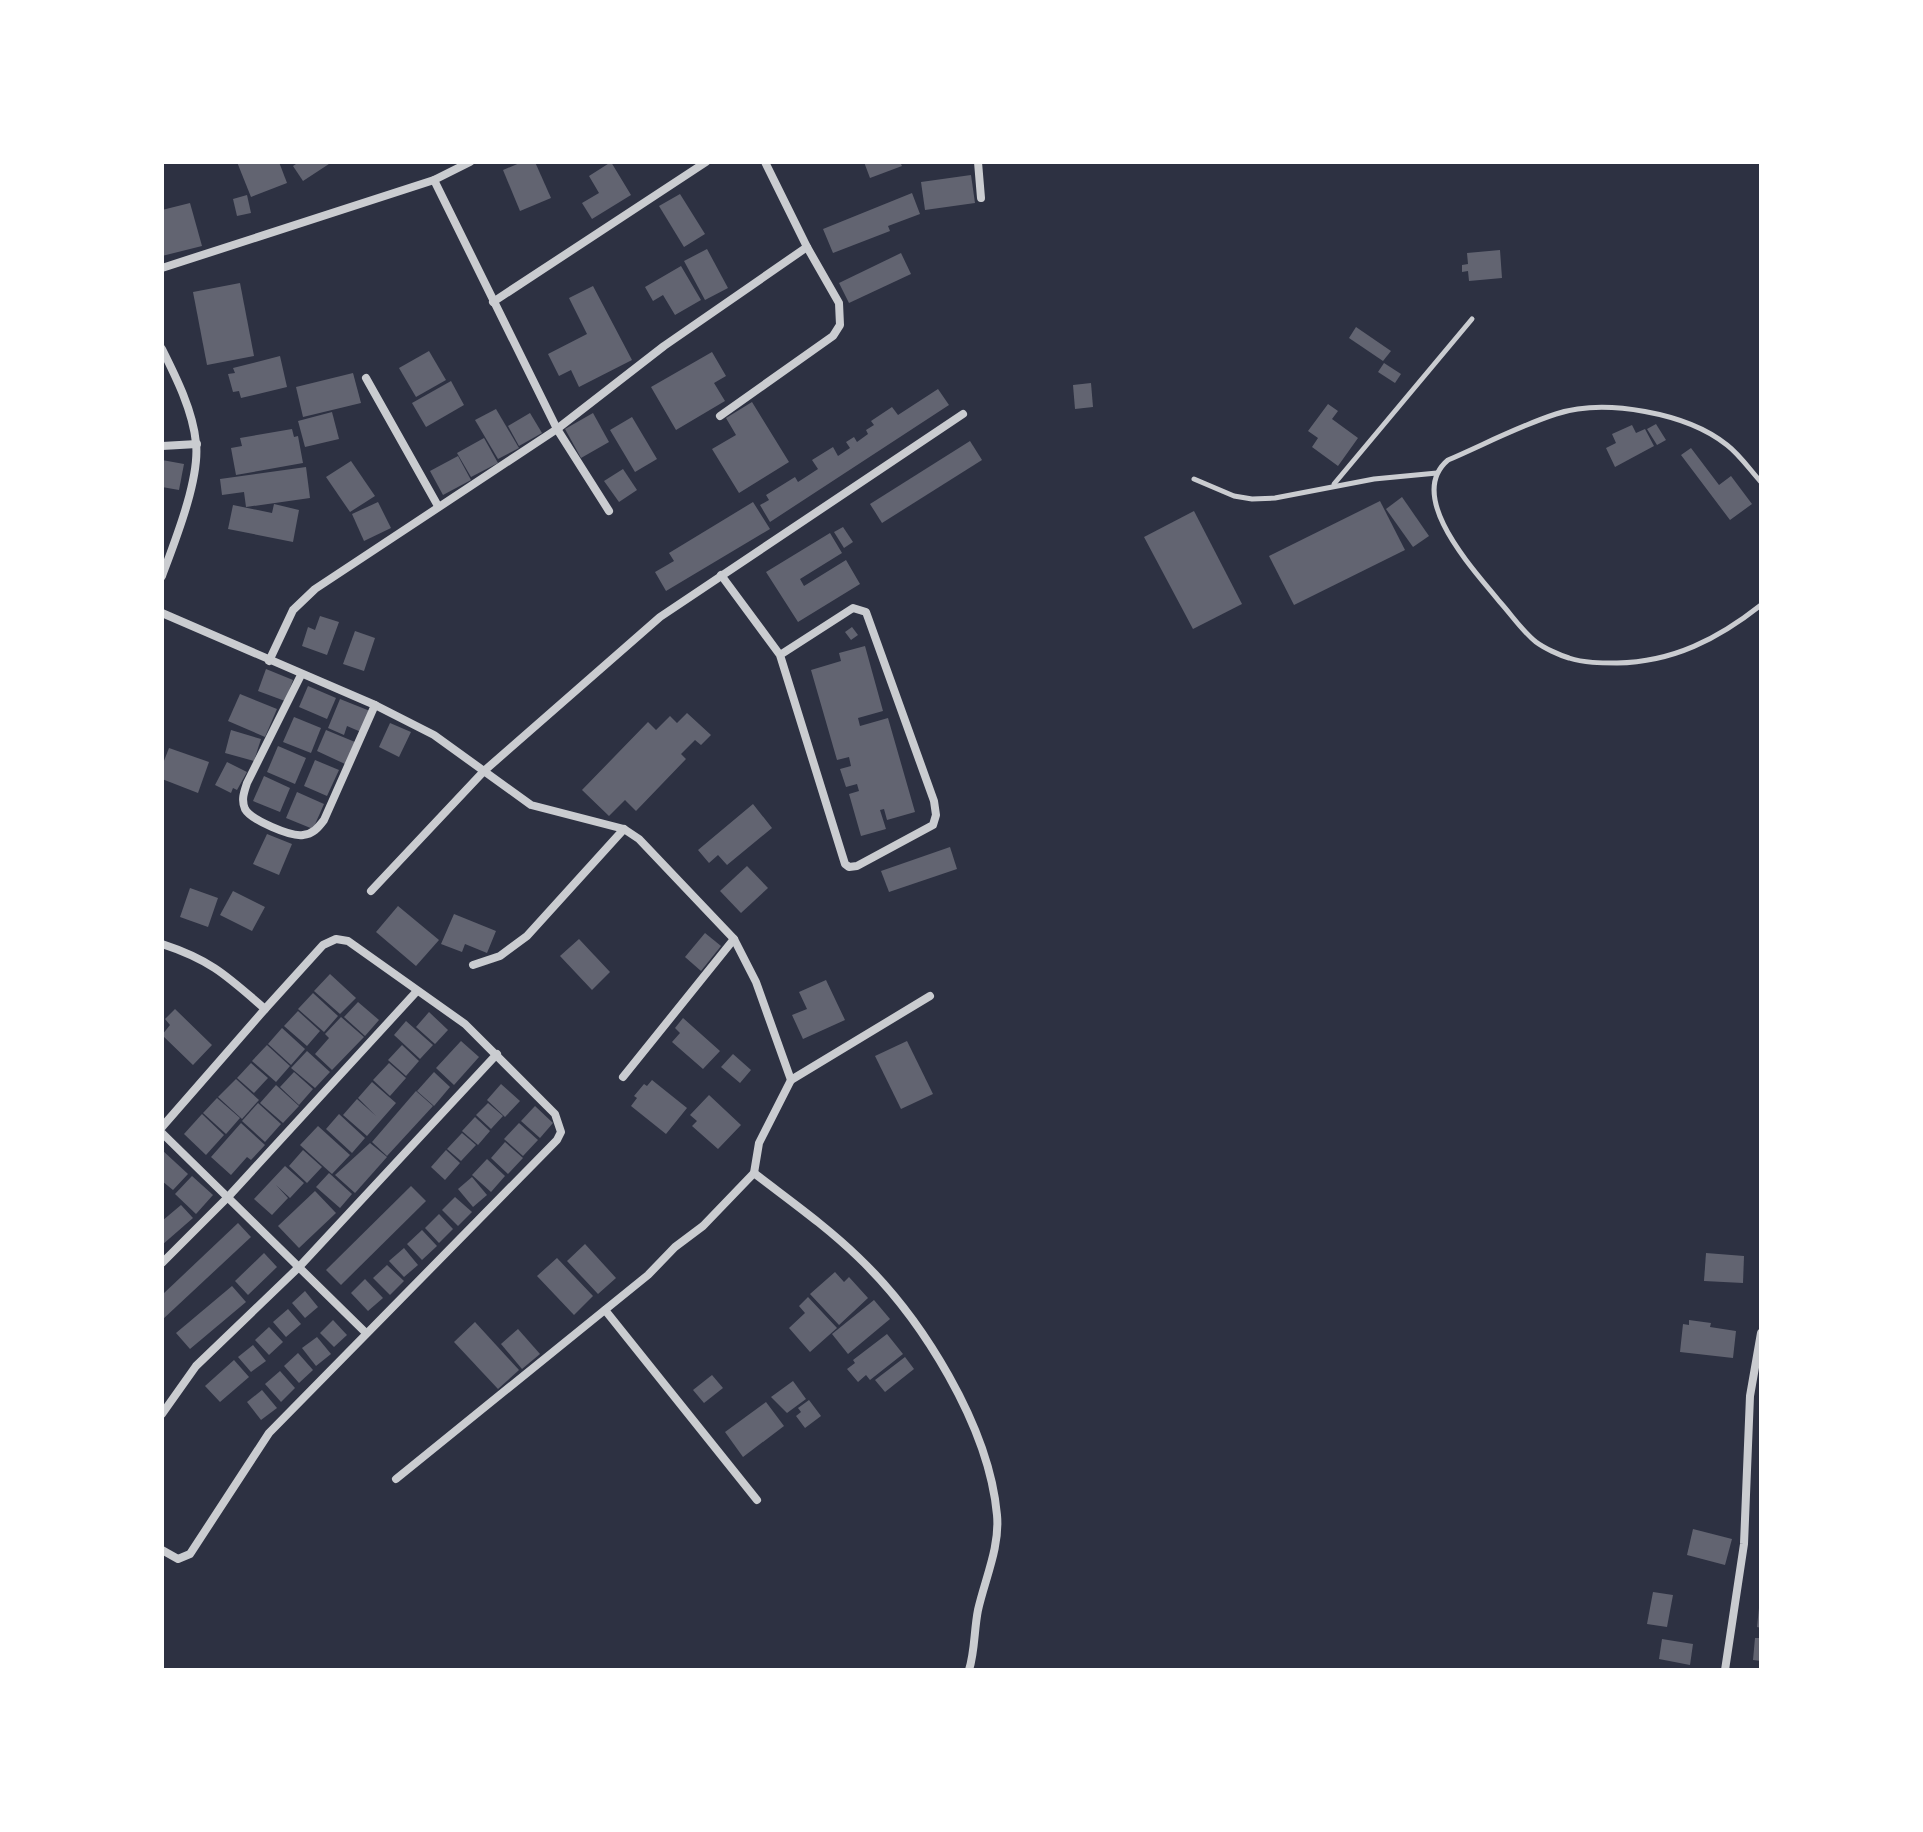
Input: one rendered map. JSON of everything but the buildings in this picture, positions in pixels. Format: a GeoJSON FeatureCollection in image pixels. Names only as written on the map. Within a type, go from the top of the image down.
{"type":"FeatureCollection","features":[{"type":"Feature","properties":{"kind":"street"},"geometry":{"type":"LineString","coordinates":[[162,268],[434,180],[470,162]]}},
{"type":"Feature","properties":{"kind":"street"},"geometry":{"type":"LineString","coordinates":[[493,302],[706,162]]}},
{"type":"Feature","properties":{"kind":"street"},"geometry":{"type":"LineString","coordinates":[[720,416],[833,336],[840,325],[839,303],[765,162]]}},
{"type":"Feature","properties":{"kind":"street"},"geometry":{"type":"LineString","coordinates":[[978,162],[981,198]]}},
{"type":"Feature","properties":{"kind":"street"},"geometry":{"type":"LineString","coordinates":[[434,180],[557,429],[609,511]]}},
{"type":"Feature","properties":{"kind":"street"},"geometry":{"type":"LineString","coordinates":[[269,661],[285,624],[302,599],[557,429],[664,346],[807,247]]}},
{"type":"Feature","properties":{"kind":"street"},"geometry":{"type":"LineString","coordinates":[[162,349],[181,389],[197,444],[183,519],[162,576]]}},
{"type":"Feature","properties":{"kind":"street"},"geometry":{"type":"LineString","coordinates":[[366,378],[438,506]]}},
{"type":"Feature","properties":{"kind":"street"},"geometry":{"type":"LineString","coordinates":[[371,891],[484,771],[660,617],[963,414]]}},
{"type":"Feature","properties":{"kind":"street"},"geometry":{"type":"LineString","coordinates":[[162,446],[197,444]]}},
{"type":"Feature","properties":{"kind":"street"},"geometry":{"type":"LineString","coordinates":[[721,575],[780,655],[845,864],[857,866],[933,825],[936,815],[934,801],[866,612],[853,608],[780,655]]}},
{"type":"Feature","properties":{"kind":"street"},"geometry":{"type":"LineString","coordinates":[[162,613],[375,705],[434,735],[531,805],[624,829],[639,839],[734,939],[756,982],[791,1080]]}},
{"type":"Feature","properties":{"kind":"street"},"geometry":{"type":"LineString","coordinates":[[301,675],[243,797],[245,809],[255,818],[294,835],[306,835],[316,830],[324,820],[375,705]]}},
{"type":"Feature","properties":{"kind":"street"},"geometry":{"type":"LineString","coordinates":[[473,965],[500,956],[527,936],[624,829]]}},
{"type":"Feature","properties":{"kind":"street"},"geometry":{"type":"LineString","coordinates":[[162,1550],[178,1559],[190,1554],[269,1433],[557,1140],[561,1132],[555,1114],[497,1054],[445,1008],[348,941],[336,939],[323,945],[162,1130],[366,1333]]}},
{"type":"Feature","properties":{"kind":"street"},"geometry":{"type":"LineString","coordinates":[[623,1077],[734,939]]}},
{"type":"Feature","properties":{"kind":"street"},"geometry":{"type":"LineString","coordinates":[[162,944],[190,953],[216,967],[265,1009]]}},
{"type":"Feature","properties":{"kind":"street"},"geometry":{"type":"LineString","coordinates":[[162,1263],[228,1197],[417,991]]}},
{"type":"Feature","properties":{"kind":"street"},"geometry":{"type":"LineString","coordinates":[[396,1479],[648,1275],[675,1247],[703,1226],[754,1173],[759,1143],[791,1080],[930,996]]}},
{"type":"Feature","properties":{"kind":"street"},"geometry":{"type":"LineString","coordinates":[[162,1414],[196,1366],[299,1267],[497,1054]]}},
{"type":"Feature","properties":{"kind":"street"},"geometry":{"type":"LineString","coordinates":[[754,1173],[857,1256],[887,1287],[921,1332],[968,1412],[990,1474],[998,1518],[992,1563],[978,1610],[969,1670]]}},
{"type":"Feature","properties":{"kind":"street"},"geometry":{"type":"LineString","coordinates":[[605,1310],[757,1500]]}},
{"type":"Feature","properties":{"kind":"street"},"geometry":{"type":"LineString","coordinates":[[1725,1670],[1744,1544],[1750,1396],[1761,1333]]}},
{"type":"Feature","properties":{"kind":"lane"},"geometry":{"type":"LineString","coordinates":[[1334,485],[1472,319]]}},
{"type":"Feature","properties":{"kind":"lane"},"geometry":{"type":"LineString","coordinates":[[1761,482],[1727,446],[1700,429],[1655,413],[1584,408],[1557,413],[1448,460],[1437,473],[1435,490],[1442,523],[1460,554],[1536,642],[1569,658],[1597,663],[1634,663],[1672,657],[1705,643],[1761,605]]}},
{"type":"Feature","properties":{"kind":"lane"},"geometry":{"type":"LineString","coordinates":[[1194,479],[1234,496],[1252,499],[1275,498],[1334,485],[1437,473]]}}]}
